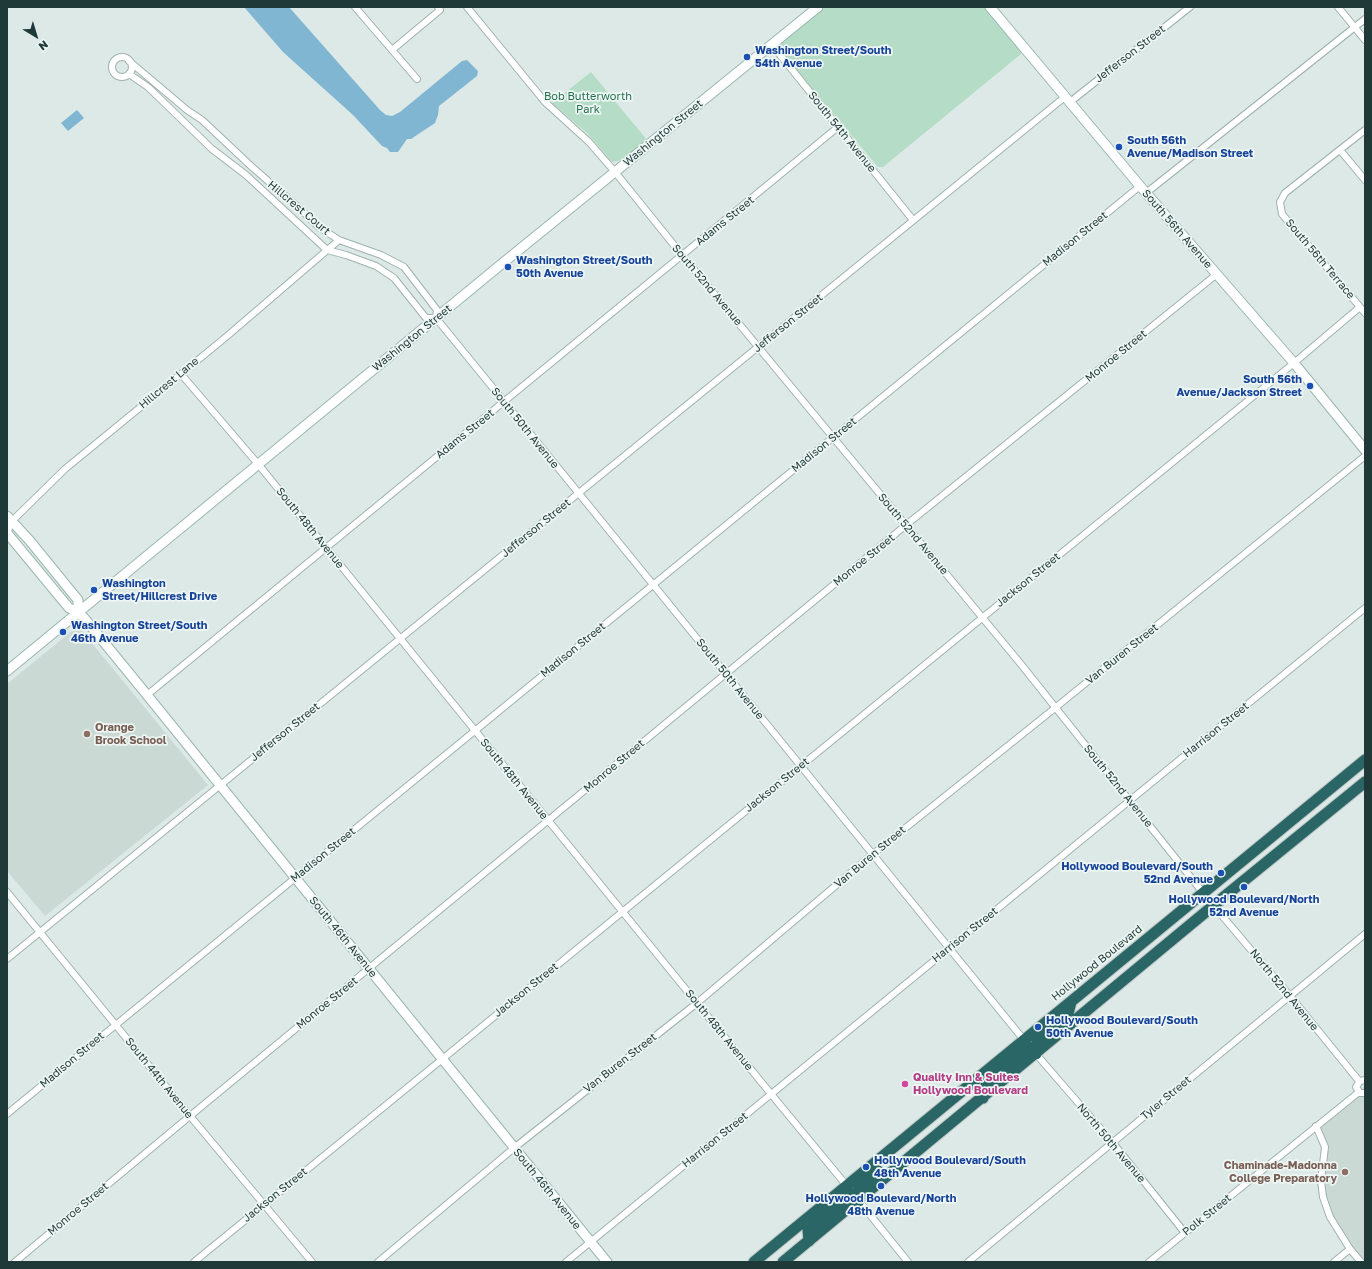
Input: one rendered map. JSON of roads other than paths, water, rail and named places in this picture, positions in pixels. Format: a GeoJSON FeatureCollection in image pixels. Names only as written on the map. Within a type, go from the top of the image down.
{"type":"FeatureCollection","features":[{"type":"Feature","properties":{"kind":"highway","name":"Hollywood Boulevard"},"geometry":{"type":"LineString","coordinates":[[783,1262],[1036,1054],[1365,760]]}},
{"type":"Feature","properties":{"kind":"highway","name":"Hollywood Boulevard"},"geometry":{"type":"LineString","coordinates":[[754,1262],[1071,1002],[1365,782]]}},
{"type":"Feature","properties":{"kind":"highway"},"geometry":{"type":"LineString","coordinates":[[1036,1054],[1034,1049],[1036,1043],[1068,1014],[1071,1002]]}},
{"type":"Feature","properties":{"kind":"highway"},"geometry":{"type":"LineString","coordinates":[[983,1098],[986,1084],[1022,1055],[1026,1049],[1024,1040]]}},
{"type":"Feature","properties":{"kind":"highway"},"geometry":{"type":"LineString","coordinates":[[859,1201],[857,1194],[860,1186],[867,1178],[900,1151],[902,1140]]}},
{"type":"Feature","properties":{"kind":"highway"},"geometry":{"type":"LineString","coordinates":[[809,1241],[808,1229],[842,1202],[848,1191],[847,1186]]}},
{"type":"Feature","properties":{"kind":"street"},"geometry":{"type":"LineString","coordinates":[[355,7],[417,79]]}},
{"type":"Feature","properties":{"kind":"street"},"geometry":{"type":"LineString","coordinates":[[392,50],[440,10],[438,7]]}},
{"type":"Feature","properties":{"kind":"street","name":"South 52nd Avenue"},"geometry":{"type":"LineString","coordinates":[[467,7],[545,102],[589,142],[615,172],[982,618],[1208,899]]}},
{"type":"Feature","properties":{"kind":"street","name":"Washington Street"},"geometry":{"type":"LineString","coordinates":[[7,671],[436,318],[818,7]]}},
{"type":"Feature","properties":{"kind":"street","name":"South 56th Avenue"},"geometry":{"type":"LineString","coordinates":[[990,7],[1143,189],[1294,363],[1365,450]]}},
{"type":"Feature","properties":{"kind":"street","name":"Jefferson Street"},"geometry":{"type":"LineString","coordinates":[[7,959],[39,931],[913,220],[1068,99],[1190,7]]}},
{"type":"Feature","properties":{"kind":"street"},"geometry":{"type":"LineString","coordinates":[[1338,7],[1365,40]]}},
{"type":"Feature","properties":{"kind":"street","name":"Madison Street"},"geometry":{"type":"LineString","coordinates":[[7,1114],[833,437],[1143,189],[1365,19]]}},
{"type":"Feature","properties":{"kind":"street","name":"South 54th Avenue"},"geometry":{"type":"LineString","coordinates":[[768,48],[777,51],[913,220]]}},
{"type":"Feature","properties":{"kind":"street"},"geometry":{"type":"LineString","coordinates":[[118,58],[125,58],[129,61],[131,69],[129,74],[123,77],[117,76],[113,72],[112,66],[115,60],[118,58]]}},
{"type":"Feature","properties":{"kind":"street","name":"Hillcrest Court"},"geometry":{"type":"LineString","coordinates":[[129,61],[187,110],[202,120],[319,228],[339,240],[382,255],[404,267],[437,310],[436,318],[426,318],[394,278],[376,266],[328,250],[246,176],[212,149],[148,87],[129,74]]}},
{"type":"Feature","properties":{"kind":"street","name":"Adams Street"},"geometry":{"type":"LineString","coordinates":[[147,695],[838,127]]}},
{"type":"Feature","properties":{"kind":"street"},"geometry":{"type":"LineString","coordinates":[[1365,130],[1340,150],[1365,180]]}},
{"type":"Feature","properties":{"kind":"street","name":"South 56th Terrace"},"geometry":{"type":"LineString","coordinates":[[1340,150],[1285,193],[1280,202],[1282,214],[1365,313]]}},
{"type":"Feature","properties":{"kind":"street","name":"Hillcrest Lane"},"geometry":{"type":"LineString","coordinates":[[7,533],[10,518],[65,469],[181,374],[339,240]]}},
{"type":"Feature","properties":{"kind":"street","name":"Monroe Street"},"geometry":{"type":"LineString","coordinates":[[15,1262],[368,968],[906,526],[1217,274]]}},
{"type":"Feature","properties":{"kind":"street","name":"Jackson Street"},"geometry":{"type":"LineString","coordinates":[[194,1262],[1294,363],[1360,307]]}},
{"type":"Feature","properties":{"kind":"street","name":"South 50th Avenue"},"geometry":{"type":"LineString","coordinates":[[436,318],[1024,1040]]}},
{"type":"Feature","properties":{"kind":"street","name":"South 48th Avenue"},"geometry":{"type":"LineString","coordinates":[[181,374],[258,464],[847,1186]]}},
{"type":"Feature","properties":{"kind":"street","name":"Van Buren Street"},"geometry":{"type":"LineString","coordinates":[[378,1262],[514,1148],[697,1003],[873,854],[1365,456]]}},
{"type":"Feature","properties":{"kind":"street","name":"South 46th Avenue"},"geometry":{"type":"LineString","coordinates":[[10,518],[78,600],[78,612]]}},
{"type":"Feature","properties":{"kind":"street","name":"South 46th Avenue"},"geometry":{"type":"LineString","coordinates":[[7,533],[69,608],[78,612],[147,695],[607,1262]]}},
{"type":"Feature","properties":{"kind":"street","name":"Harrison Street"},"geometry":{"type":"LineString","coordinates":[[566,1262],[1365,608]]}},
{"type":"Feature","properties":{"kind":"street","name":"South 44th Avenue"},"geometry":{"type":"LineString","coordinates":[[7,892],[190,1116],[312,1262]]}},
{"type":"Feature","properties":{"kind":"street","name":"North 52nd Avenue"},"geometry":{"type":"LineString","coordinates":[[1208,899],[1362,1081]]}},
{"type":"Feature","properties":{"kind":"street","name":"Tyler Street"},"geometry":{"type":"LineString","coordinates":[[968,1262],[1365,934]]}},
{"type":"Feature","properties":{"kind":"street","name":"North 50th Avenue"},"geometry":{"type":"LineString","coordinates":[[1036,1054],[1112,1143],[1185,1233]]}},
{"type":"Feature","properties":{"kind":"street","name":"Polk Street"},"geometry":{"type":"LineString","coordinates":[[1149,1262],[1316,1126],[1362,1093],[1356,1087],[1362,1081]]}},
{"type":"Feature","properties":{"kind":"street"},"geometry":{"type":"LineString","coordinates":[[1316,1126],[1325,1147],[1321,1181],[1323,1197],[1330,1217],[1350,1249],[1361,1262]]}},
{"type":"Feature","properties":{"kind":"street"},"geometry":{"type":"LineString","coordinates":[[859,1201],[908,1262]]}},
{"type":"Feature","properties":{"kind":"street"},"geometry":{"type":"LineString","coordinates":[[1334,1262],[1350,1249]]}},
{"type":"Feature","properties":{"kind":"water"},"geometry":{"type":"Polygon","coordinates":[[[244,7],[289,7],[386,115],[392,116],[400,112],[462,61],[467,60],[478,71],[477,76],[439,106],[435,123],[411,139],[407,139],[398,152],[390,152],[387,148],[382,146],[353,115],[283,52],[244,7]]]}},
{"type":"Feature","properties":{"kind":"water"},"geometry":{"type":"Polygon","coordinates":[[[77,110],[84,118],[68,131],[61,123],[77,110]]]}},
{"type":"Feature","properties":{"kind":"place","name":"Washington Street/South 54th Avenue"},"geometry":{"type":"Point","coordinates":[747,57]}},
{"type":"Feature","properties":{"kind":"place","name":"South 56th Avenue/Madison Street"},"geometry":{"type":"Point","coordinates":[1119,147]}},
{"type":"Feature","properties":{"kind":"place","name":"Washington Street/South 50th Avenue"},"geometry":{"type":"Point","coordinates":[508,267]}},
{"type":"Feature","properties":{"kind":"place","name":"South 56th Avenue/Jackson Street"},"geometry":{"type":"Point","coordinates":[1310,386]}},
{"type":"Feature","properties":{"kind":"place","name":"Washington Street/Hillcrest Drive"},"geometry":{"type":"Point","coordinates":[94,590]}},
{"type":"Feature","properties":{"kind":"place","name":"Washington Street/South 46th Avenue"},"geometry":{"type":"Point","coordinates":[63,632]}},
{"type":"Feature","properties":{"kind":"place","name":"Orange Brook School"},"geometry":{"type":"Point","coordinates":[87,734]}},
{"type":"Feature","properties":{"kind":"place","name":"Hollywood Boulevard/South 52nd Avenue"},"geometry":{"type":"Point","coordinates":[1221,873]}},
{"type":"Feature","properties":{"kind":"place","name":"Hollywood Boulevard/North 52nd Avenue"},"geometry":{"type":"Point","coordinates":[1244,887]}},
{"type":"Feature","properties":{"kind":"place","name":"Hollywood Boulevard/South 50th Avenue"},"geometry":{"type":"Point","coordinates":[1038,1027]}},
{"type":"Feature","properties":{"kind":"place","name":"Quality Inn & Suites Hollywood Boulevard"},"geometry":{"type":"Point","coordinates":[905,1084]}},
{"type":"Feature","properties":{"kind":"place","name":"Hollywood Boulevard/South 48th Avenue"},"geometry":{"type":"Point","coordinates":[866,1167]}},
{"type":"Feature","properties":{"kind":"place","name":"Chaminade-Madonna College Preparatory"},"geometry":{"type":"Point","coordinates":[1345,1172]}},
{"type":"Feature","properties":{"kind":"place","name":"Hollywood Boulevard/North 48th Avenue"},"geometry":{"type":"Point","coordinates":[881,1186]}},
{"type":"Feature","properties":{"kind":"park label","name":"Bob Butterworth Park"},"geometry":{"type":"Point","coordinates":[588,103]}}]}
